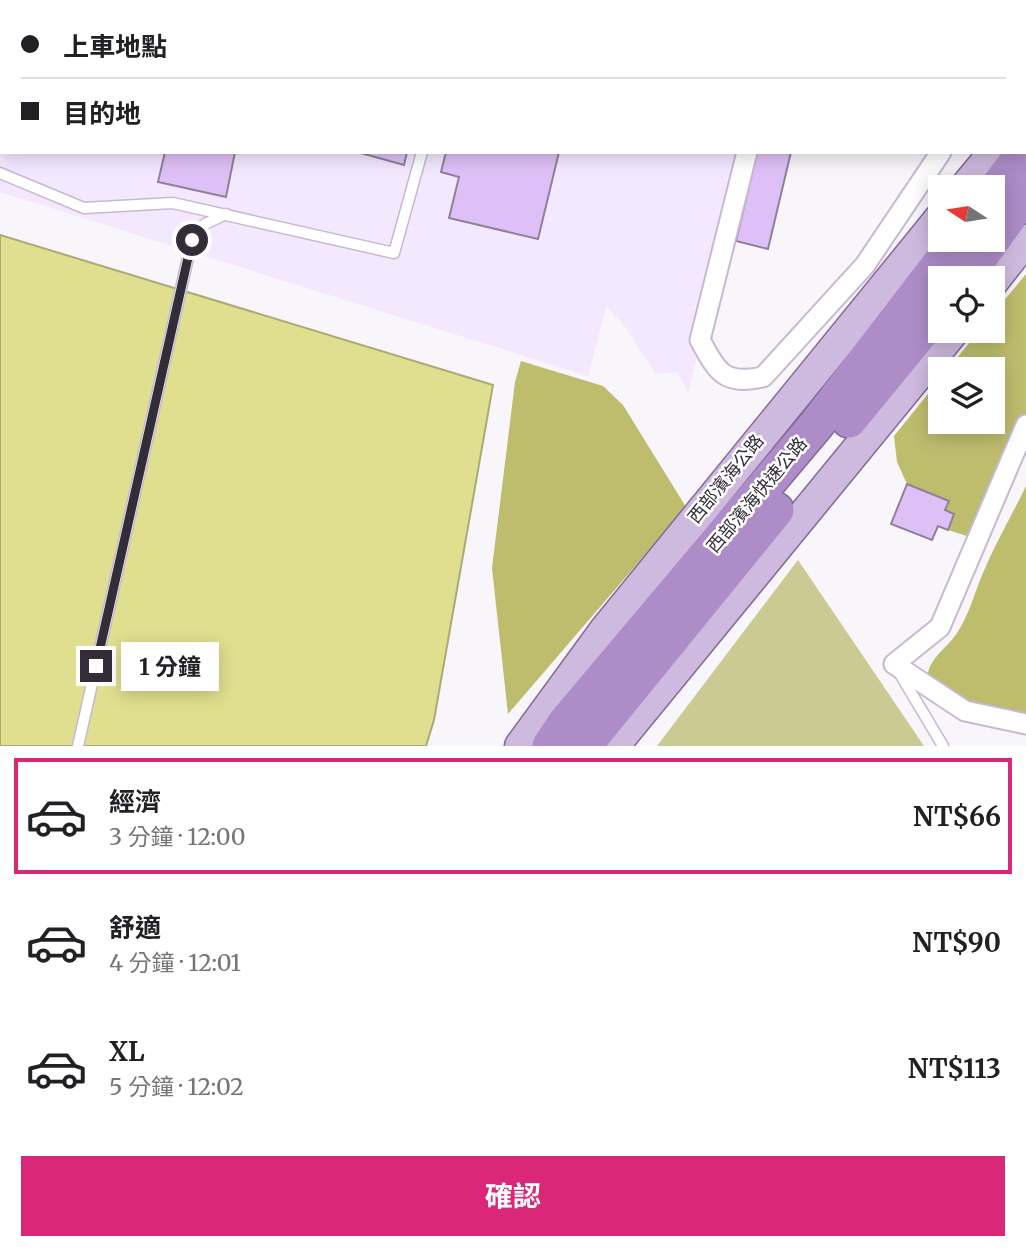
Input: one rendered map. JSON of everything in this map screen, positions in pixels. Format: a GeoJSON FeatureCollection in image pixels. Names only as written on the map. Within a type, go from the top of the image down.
{"type":"FeatureCollection","features":[{"type":"Feature","properties":{"kind":"highway"},"geometry":{"type":"LineString","coordinates":[[1005,178],[1023,154]]}},
{"type":"Feature","properties":{"kind":"highway"},"geometry":{"type":"LineString","coordinates":[[974,266],[1026,193]]}},
{"type":"Feature","properties":{"kind":"highway","name":"西部濱海快速公路"},"geometry":{"type":"LineString","coordinates":[[581,740],[949,252]]}},
{"type":"Feature","properties":{"kind":"highway","name":"西部濱海快速公路"},"geometry":{"type":"LineString","coordinates":[[581,740],[928,323]]}},
{"type":"Feature","properties":{"kind":"main road"},"geometry":{"type":"LineString","coordinates":[[975,175],[992,154]]}},
{"type":"Feature","properties":{"kind":"main road","name":"西部濱海公路"},"geometry":{"type":"LineString","coordinates":[[520,746],[604,631],[928,233]]}},
{"type":"Feature","properties":{"kind":"main road"},"geometry":{"type":"LineString","coordinates":[[1005,267],[1026,240]]}},
{"type":"Feature","properties":{"kind":"main road"},"geometry":{"type":"LineString","coordinates":[[581,740],[943,343]]}},
{"type":"Feature","properties":{"kind":"street"},"geometry":{"type":"LineString","coordinates":[[747,154],[701,340],[716,370],[739,382],[763,377],[865,265],[940,154]]}},
{"type":"Feature","properties":{"kind":"street"},"geometry":{"type":"LineString","coordinates":[[1026,425],[940,627],[894,664],[965,712],[1026,724]]}},
{"type":"Feature","properties":{"kind":"lane"},"geometry":{"type":"LineString","coordinates":[[0,173],[84,208],[173,202],[394,253],[421,154]]}},
{"type":"Feature","properties":{"kind":"lane"},"geometry":{"type":"LineString","coordinates":[[78,746],[192,240],[205,224],[226,214]]}},
{"type":"Feature","properties":{"kind":"lane"},"geometry":{"type":"LineString","coordinates":[[894,664],[943,746]]}},
{"type":"Feature","properties":{"kind":"shaded area"},"geometry":{"type":"Polygon","coordinates":[[[0,154],[747,154],[688,393],[677,372],[656,374],[622,322],[606,307],[588,376],[0,192],[0,154]]]}},
{"type":"Feature","properties":{"kind":"shaded area"},"geometry":{"type":"Polygon","coordinates":[[[0,235],[493,385],[434,720],[426,746],[0,746],[0,235]]]}},
{"type":"Feature","properties":{"kind":"shaded area"},"geometry":{"type":"Polygon","coordinates":[[[1026,274],[1026,417],[974,535],[967,536],[948,530],[954,514],[945,510],[948,501],[907,484],[897,462],[894,436],[928,394],[928,434],[1005,434],[1005,357],[958,357],[969,343],[1005,343],[1005,299],[1026,274]]]}},
{"type":"Feature","properties":{"kind":"shaded area"},"geometry":{"type":"Polygon","coordinates":[[[521,361],[603,386],[623,405],[686,507],[508,714],[492,568],[515,382],[521,361]]]}},
{"type":"Feature","properties":{"kind":"shaded area"},"geometry":{"type":"Polygon","coordinates":[[[1026,486],[1026,722],[980,714],[927,682],[933,661],[957,633],[965,619],[988,562],[1026,486]]]}},
{"type":"Feature","properties":{"kind":"green space"},"geometry":{"type":"Polygon","coordinates":[[[798,560],[924,746],[657,746],[798,560]]]}},
{"type":"Feature","properties":{"kind":"building"},"geometry":{"type":"Polygon","coordinates":[[[165,154],[235,154],[226,197],[158,182],[165,154]]]}},
{"type":"Feature","properties":{"kind":"building"},"geometry":{"type":"Polygon","coordinates":[[[364,154],[407,154],[404,165],[364,154]]]}},
{"type":"Feature","properties":{"kind":"building"},"geometry":{"type":"Polygon","coordinates":[[[446,154],[559,154],[538,239],[449,218],[459,177],[441,172],[446,154]]]}},
{"type":"Feature","properties":{"kind":"building"},"geometry":{"type":"Polygon","coordinates":[[[757,154],[791,154],[768,249],[736,241],[757,154]]]}},
{"type":"Feature","properties":{"kind":"building"},"geometry":{"type":"Polygon","coordinates":[[[907,484],[949,501],[945,510],[954,514],[948,530],[938,526],[932,540],[891,524],[907,484]]]}},
{"type":"Feature","properties":{"kind":"route"},"geometry":{"type":"LineString","coordinates":[[96,666],[192,240]]}}]}
